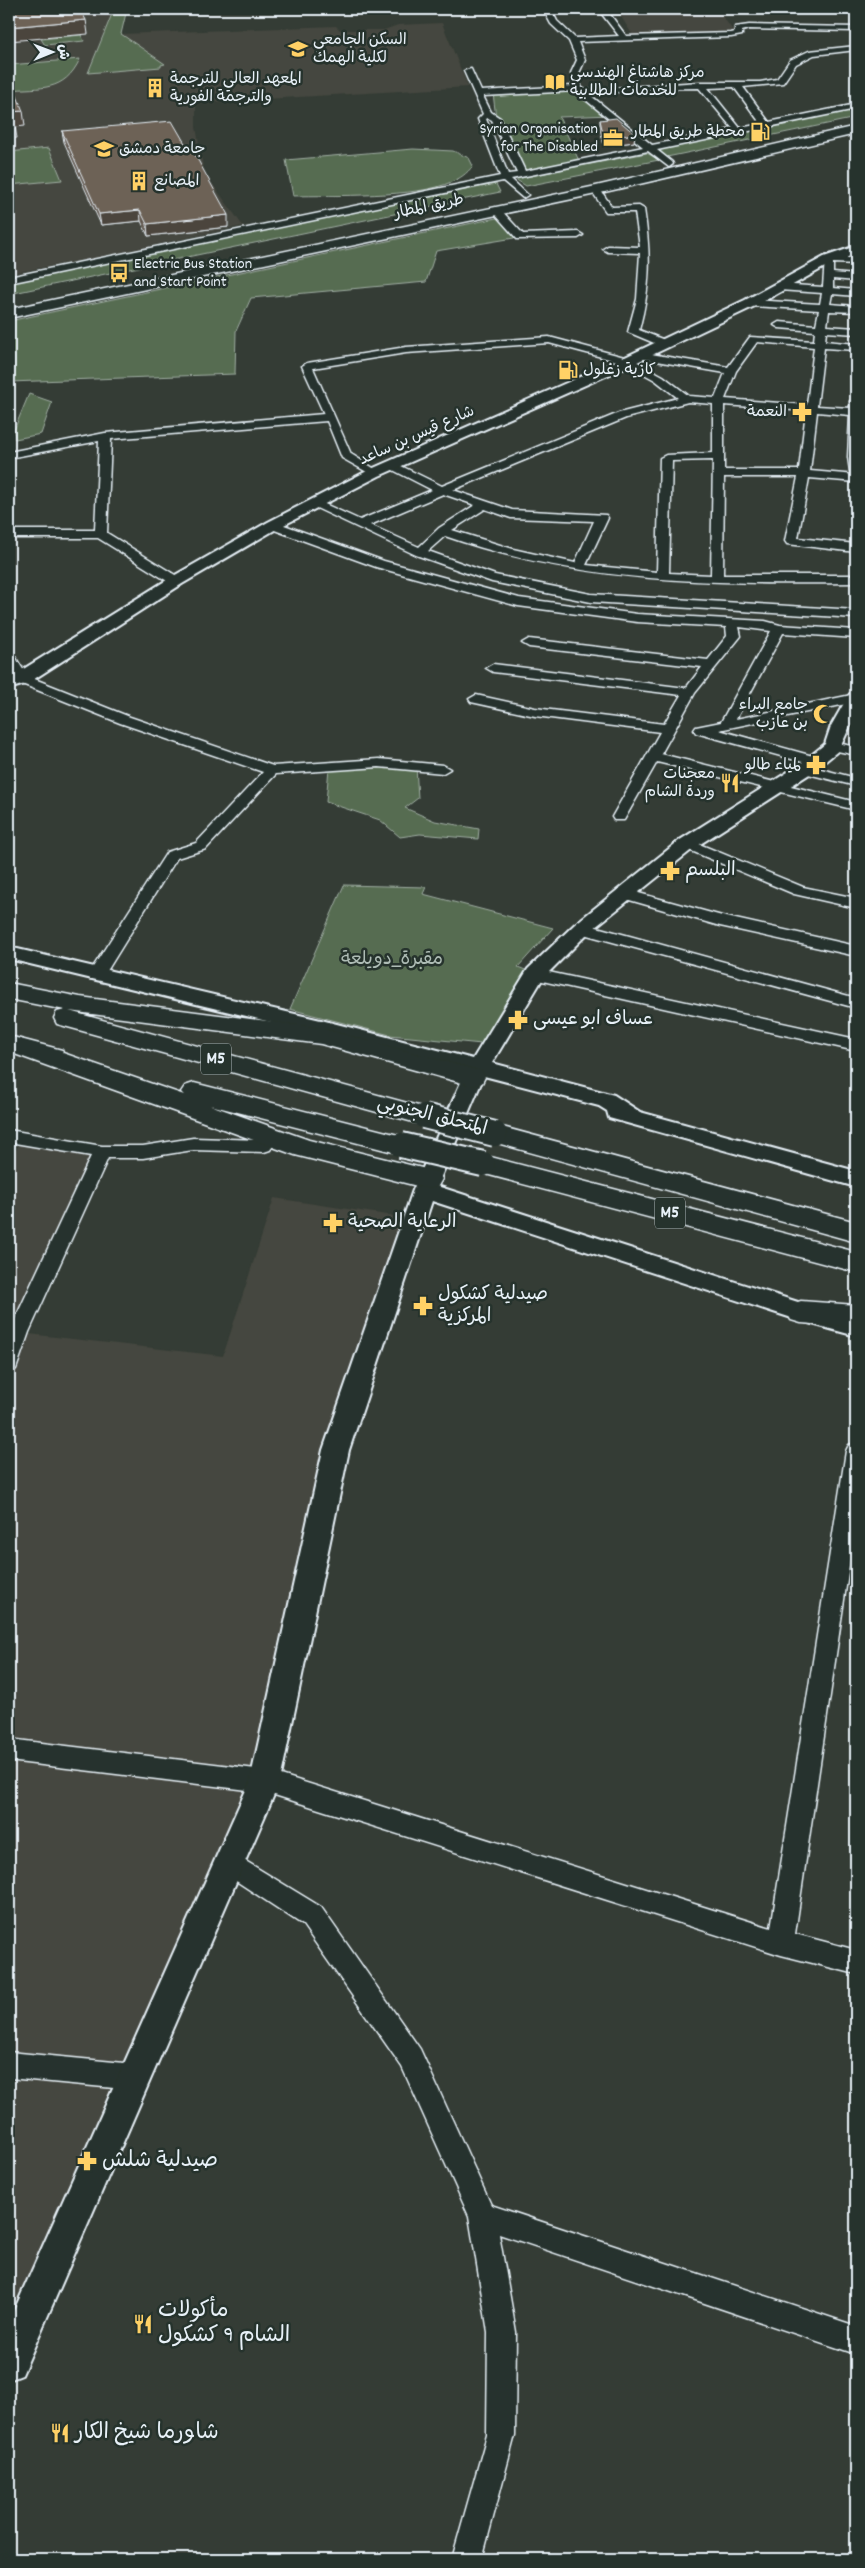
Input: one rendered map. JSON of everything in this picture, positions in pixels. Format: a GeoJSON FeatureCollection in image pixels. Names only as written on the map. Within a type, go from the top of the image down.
{"type":"FeatureCollection","features":[{"type":"Feature","properties":{"kind":"highway","name":"طريق المطار"},"geometry":{"type":"LineString","coordinates":[[9,302],[856,123]]}},
{"type":"Feature","properties":{"kind":"highway","name":"طريق المطار"},"geometry":{"type":"LineString","coordinates":[[9,314],[596,190],[856,130]]}},
{"type":"Feature","properties":{"kind":"highway"},"geometry":{"type":"LineString","coordinates":[[9,991],[80,1005],[323,1032],[475,1072]]}},
{"type":"Feature","properties":{"kind":"highway","name":"المتحلق الجنوبي"},"geometry":{"type":"LineString","coordinates":[[9,1002],[856,1232]]}},
{"type":"Feature","properties":{"kind":"highway","name":"المتحلق الجنوبي"},"geometry":{"type":"LineString","coordinates":[[9,1044],[401,1145],[483,1164],[856,1262]]}},
{"type":"Feature","properties":{"kind":"highway"},"geometry":{"type":"LineString","coordinates":[[36,1052],[304,1148],[427,1185]]}},
{"type":"Feature","properties":{"kind":"highway"},"geometry":{"type":"LineString","coordinates":[[195,1109],[264,1146],[310,1162],[427,1185]]}},
{"type":"Feature","properties":{"kind":"highway"},"geometry":{"type":"LineString","coordinates":[[801,1312],[856,1316]]}},
{"type":"Feature","properties":{"kind":"main road","name":"شارع قيس بن ساعد"},"geometry":{"type":"LineString","coordinates":[[15,681],[176,581],[273,525],[374,473],[634,358],[750,303],[828,260],[856,250]]}},
{"type":"Feature","properties":{"kind":"main road"},"geometry":{"type":"LineString","coordinates":[[12,2348],[135,2077],[265,1781],[336,1450],[427,1185],[475,1072],[535,974],[582,928],[687,844],[810,765],[833,746],[840,726],[856,698]]}},
{"type":"Feature","properties":{"kind":"main road"},"geometry":{"type":"LineString","coordinates":[[9,953],[323,1032]]}},
{"type":"Feature","properties":{"kind":"main road"},"geometry":{"type":"LineString","coordinates":[[475,1072],[856,1179]]}},
{"type":"Feature","properties":{"kind":"main road"},"geometry":{"type":"LineString","coordinates":[[427,1185],[801,1312],[856,1327]]}},
{"type":"Feature","properties":{"kind":"street"},"geometry":{"type":"LineString","coordinates":[[547,9],[554,22],[573,40],[581,60],[575,73],[580,90],[669,164]]}},
{"type":"Feature","properties":{"kind":"street"},"geometry":{"type":"LineString","coordinates":[[602,9],[624,38]]}},
{"type":"Feature","properties":{"kind":"street"},"geometry":{"type":"LineString","coordinates":[[573,40],[731,35],[740,33],[738,29],[749,26],[856,29]]}},
{"type":"Feature","properties":{"kind":"street"},"geometry":{"type":"LineString","coordinates":[[479,94],[780,81],[793,62],[812,53],[856,48]]}},
{"type":"Feature","properties":{"kind":"street"},"geometry":{"type":"LineString","coordinates":[[468,71],[487,114],[496,118],[522,174]]}},
{"type":"Feature","properties":{"kind":"street"},"geometry":{"type":"LineString","coordinates":[[700,84],[738,131]]}},
{"type":"Feature","properties":{"kind":"street"},"geometry":{"type":"LineString","coordinates":[[736,84],[762,116],[766,125]]}},
{"type":"Feature","properties":{"kind":"street"},"geometry":{"type":"LineString","coordinates":[[9,280],[856,107]]}},
{"type":"Feature","properties":{"kind":"street"},"geometry":{"type":"LineString","coordinates":[[487,114],[482,119],[505,178],[523,194]]}},
{"type":"Feature","properties":{"kind":"street"},"geometry":{"type":"LineString","coordinates":[[596,190],[609,210],[638,205],[646,250],[642,299],[633,332],[663,343]]}},
{"type":"Feature","properties":{"kind":"street"},"geometry":{"type":"LineString","coordinates":[[497,211],[520,237],[578,235]]}},
{"type":"Feature","properties":{"kind":"street"},"geometry":{"type":"LineString","coordinates":[[608,249],[646,250]]}},
{"type":"Feature","properties":{"kind":"street"},"geometry":{"type":"LineString","coordinates":[[856,261],[828,260],[826,307],[821,328],[804,474],[791,541],[856,548]]}},
{"type":"Feature","properties":{"kind":"street"},"geometry":{"type":"LineString","coordinates":[[828,276],[856,278]]}},
{"type":"Feature","properties":{"kind":"street"},"geometry":{"type":"LineString","coordinates":[[779,287],[856,292]]}},
{"type":"Feature","properties":{"kind":"street"},"geometry":{"type":"LineString","coordinates":[[750,303],[856,309]]}},
{"type":"Feature","properties":{"kind":"street"},"geometry":{"type":"LineString","coordinates":[[779,325],[856,331]]}},
{"type":"Feature","properties":{"kind":"street"},"geometry":{"type":"LineString","coordinates":[[717,578],[719,401],[731,371],[754,339],[856,347]]}},
{"type":"Feature","properties":{"kind":"street"},"geometry":{"type":"LineString","coordinates":[[374,473],[346,456],[331,417],[307,366],[406,350],[549,340],[634,358],[731,371]]}},
{"type":"Feature","properties":{"kind":"street"},"geometry":{"type":"LineString","coordinates":[[634,358],[686,398],[811,408],[856,408],[854,457],[856,471]]}},
{"type":"Feature","properties":{"kind":"street"},"geometry":{"type":"LineString","coordinates":[[359,525],[623,414],[678,403],[686,398]]}},
{"type":"Feature","properties":{"kind":"street"},"geometry":{"type":"LineString","coordinates":[[9,455],[105,436],[331,417]]}},
{"type":"Feature","properties":{"kind":"street"},"geometry":{"type":"LineString","coordinates":[[101,534],[105,436]]}},
{"type":"Feature","properties":{"kind":"street"},"geometry":{"type":"LineString","coordinates":[[663,575],[666,458],[718,456]]}},
{"type":"Feature","properties":{"kind":"street"},"geometry":{"type":"LineString","coordinates":[[393,466],[441,490],[482,506],[511,514],[602,518],[579,567]]}},
{"type":"Feature","properties":{"kind":"street"},"geometry":{"type":"LineString","coordinates":[[718,472],[804,474],[856,479]]}},
{"type":"Feature","properties":{"kind":"street"},"geometry":{"type":"LineString","coordinates":[[314,504],[420,552],[492,578],[591,598],[856,614]]}},
{"type":"Feature","properties":{"kind":"street"},"geometry":{"type":"LineString","coordinates":[[420,552],[443,531],[482,506]]}},
{"type":"Feature","properties":{"kind":"street"},"geometry":{"type":"LineString","coordinates":[[273,525],[380,564],[518,602],[637,618],[765,625],[779,629],[856,634]]}},
{"type":"Feature","properties":{"kind":"street"},"geometry":{"type":"LineString","coordinates":[[443,531],[480,544],[579,567],[717,578],[856,579]]}},
{"type":"Feature","properties":{"kind":"street"},"geometry":{"type":"LineString","coordinates":[[9,534],[101,534],[176,581]]}},
{"type":"Feature","properties":{"kind":"street"},"geometry":{"type":"LineString","coordinates":[[618,817],[652,756],[672,725],[689,692],[734,636],[732,623]]}},
{"type":"Feature","properties":{"kind":"street"},"geometry":{"type":"LineString","coordinates":[[727,723],[779,629]]}},
{"type":"Feature","properties":{"kind":"street"},"geometry":{"type":"LineString","coordinates":[[529,643],[711,664]]}},
{"type":"Feature","properties":{"kind":"street"},"geometry":{"type":"LineString","coordinates":[[9,658],[15,681],[272,770],[379,763],[444,770]]}},
{"type":"Feature","properties":{"kind":"street"},"geometry":{"type":"LineString","coordinates":[[492,668],[689,692]]}},
{"type":"Feature","properties":{"kind":"street"},"geometry":{"type":"LineString","coordinates":[[701,730],[727,723],[856,698]]}},
{"type":"Feature","properties":{"kind":"street"},"geometry":{"type":"LineString","coordinates":[[476,699],[535,712],[672,725],[701,730],[856,782]]}},
{"type":"Feature","properties":{"kind":"street"},"geometry":{"type":"LineString","coordinates":[[833,746],[856,752]]}},
{"type":"Feature","properties":{"kind":"street"},"geometry":{"type":"LineString","coordinates":[[652,756],[856,806]]}},
{"type":"Feature","properties":{"kind":"street"},"geometry":{"type":"LineString","coordinates":[[96,975],[172,855],[201,846],[272,770]]}},
{"type":"Feature","properties":{"kind":"street"},"geometry":{"type":"LineString","coordinates":[[687,844],[799,891],[856,903]]}},
{"type":"Feature","properties":{"kind":"street"},"geometry":{"type":"LineString","coordinates":[[624,894],[720,921],[856,951]]}},
{"type":"Feature","properties":{"kind":"street"},"geometry":{"type":"LineString","coordinates":[[582,928],[856,1003]]}},
{"type":"Feature","properties":{"kind":"street"},"geometry":{"type":"LineString","coordinates":[[535,974],[856,1045]]}},
{"type":"Feature","properties":{"kind":"street"},"geometry":{"type":"LineString","coordinates":[[9,1136],[102,1152],[143,1152],[193,1144],[264,1146]]}},
{"type":"Feature","properties":{"kind":"street"},"geometry":{"type":"LineString","coordinates":[[9,1364],[19,1332],[102,1152]]}},
{"type":"Feature","properties":{"kind":"street"},"geometry":{"type":"LineString","coordinates":[[781,1943],[856,1451]]}},
{"type":"Feature","properties":{"kind":"street"},"geometry":{"type":"LineString","coordinates":[[9,1750],[265,1781],[781,1943],[856,1962]]}},
{"type":"Feature","properties":{"kind":"street"},"geometry":{"type":"LineString","coordinates":[[229,1863],[312,1916],[411,2058],[482,2215],[502,2332],[501,2436],[467,2559]]}},
{"type":"Feature","properties":{"kind":"street"},"geometry":{"type":"LineString","coordinates":[[9,2065],[135,2077]]}},
{"type":"Feature","properties":{"kind":"street"},"geometry":{"type":"LineString","coordinates":[[482,2215],[856,2340]]}},
{"type":"Feature","properties":{"kind":"shaded area","name":"جامعة دمشق"},"geometry":{"type":"Polygon","coordinates":[[[9,9],[127,9],[121,34],[336,26],[340,30],[384,30],[398,25],[442,23],[468,87],[196,103],[196,127],[204,172],[243,226],[9,274],[9,9]]]}},
{"type":"Feature","properties":{"kind":"shaded area"},"geometry":{"type":"Polygon","coordinates":[[[616,9],[717,9],[735,33],[634,37],[616,9]]]}},
{"type":"Feature","properties":{"kind":"shaded area"},"geometry":{"type":"Polygon","coordinates":[[[21,1139],[102,1152],[20,1333],[223,1356],[274,1198],[414,1219],[336,1450],[265,1781],[123,2093],[9,2323],[9,1166],[21,1139]]]}},
{"type":"Feature","properties":{"kind":"green space"},"geometry":{"type":"Polygon","coordinates":[[[114,9],[127,9],[121,34],[165,64],[161,65],[161,67],[88,73],[114,9]]]}},
{"type":"Feature","properties":{"kind":"green space"},"geometry":{"type":"Polygon","coordinates":[[[81,35],[84,41],[45,45],[41,39],[81,35]]]}},
{"type":"Feature","properties":{"kind":"green space"},"geometry":{"type":"Polygon","coordinates":[[[80,59],[67,78],[59,83],[41,88],[9,90],[9,65],[80,59]]]}},
{"type":"Feature","properties":{"kind":"green space"},"geometry":{"type":"Polygon","coordinates":[[[577,88],[611,115],[559,117],[580,163],[522,174],[496,118],[493,93],[577,88]]]}},
{"type":"Feature","properties":{"kind":"green space"},"geometry":{"type":"Polygon","coordinates":[[[856,107],[856,118],[662,158],[651,149],[856,107]]]}},
{"type":"Feature","properties":{"kind":"green space"},"geometry":{"type":"Polygon","coordinates":[[[49,148],[62,180],[9,185],[9,152],[49,148]]]}},
{"type":"Feature","properties":{"kind":"green space"},"geometry":{"type":"Polygon","coordinates":[[[413,149],[453,151],[469,158],[473,166],[463,176],[455,180],[418,191],[374,195],[293,196],[286,160],[413,149]]]}},
{"type":"Feature","properties":{"kind":"green space"},"geometry":{"type":"Polygon","coordinates":[[[647,153],[659,160],[526,186],[515,179],[647,153]]]}},
{"type":"Feature","properties":{"kind":"green space"},"geometry":{"type":"Polygon","coordinates":[[[496,184],[500,192],[9,294],[9,280],[496,184]]]}},
{"type":"Feature","properties":{"kind":"green space"},"geometry":{"type":"Polygon","coordinates":[[[501,217],[520,237],[436,251],[426,282],[251,298],[236,331],[235,374],[9,382],[9,321],[501,217]]]}},
{"type":"Feature","properties":{"kind":"green space"},"geometry":{"type":"Polygon","coordinates":[[[29,394],[52,402],[41,434],[15,439],[14,430],[29,394]]]}},
{"type":"Feature","properties":{"kind":"green space"},"geometry":{"type":"Polygon","coordinates":[[[379,763],[416,767],[418,798],[405,808],[435,821],[479,829],[478,839],[420,834],[400,837],[380,820],[326,802],[329,768],[379,763]]]}},
{"type":"Feature","properties":{"kind":"green space","name":"مقبرة_دويلعة"},"geometry":{"type":"Polygon","coordinates":[[[344,885],[426,887],[423,894],[553,928],[518,967],[535,974],[492,1045],[390,1035],[290,1009],[344,885]]]}},
{"type":"Feature","properties":{"kind":"building"},"geometry":{"type":"Polygon","coordinates":[[[9,9],[80,9],[86,20],[9,27],[9,9]]]}},
{"type":"Feature","properties":{"kind":"building"},"geometry":{"type":"Polygon","coordinates":[[[9,86],[13,86],[23,111],[10,112],[14,123],[9,124],[9,86]]]}},
{"type":"Feature","properties":{"kind":"building"},"geometry":{"type":"Polygon","coordinates":[[[616,118],[635,134],[604,138],[600,120],[616,118]]]}},
{"type":"Feature","properties":{"kind":"building"},"geometry":{"type":"Polygon","coordinates":[[[172,121],[190,152],[193,151],[228,215],[147,224],[140,210],[99,214],[62,131],[172,121]]]}},
{"type":"Feature","properties":{"kind":"place","name":"السكن الجامعي لكلية الهمك"},"geometry":{"type":"Point","coordinates":[298,49]}},
{"type":"Feature","properties":{"kind":"place","name":"مركز هاشتاغ الهندسي للخدمات الطلابية"},"geometry":{"type":"Point","coordinates":[555,82]}},
{"type":"Feature","properties":{"kind":"place","name":"المعهد العالي للترجمة والترجمة الفورية"},"geometry":{"type":"Point","coordinates":[155,88]}},
{"type":"Feature","properties":{"kind":"place","name":"محطة طريق المطار"},"geometry":{"type":"Point","coordinates":[760,132]}},
{"type":"Feature","properties":{"kind":"place","name":"Syrian Organisation for The Disabled"},"geometry":{"type":"Point","coordinates":[613,138]}},
{"type":"Feature","properties":{"kind":"place","name":"جامعة دمشق"},"geometry":{"type":"Point","coordinates":[104,149]}},
{"type":"Feature","properties":{"kind":"place","name":"المصانع"},"geometry":{"type":"Point","coordinates":[139,181]}},
{"type":"Feature","properties":{"kind":"place","name":"Electric Bus Station and Start Point"},"geometry":{"type":"Point","coordinates":[119,273]}},
{"type":"Feature","properties":{"kind":"place","name":"كازية زغلول"},"geometry":{"type":"Point","coordinates":[568,370]}},
{"type":"Feature","properties":{"kind":"place","name":"النعمة"},"geometry":{"type":"Point","coordinates":[802,412]}},
{"type":"Feature","properties":{"kind":"place","name":"جامع البراء بن عازب"},"geometry":{"type":"Point","coordinates":[823,714]}},
{"type":"Feature","properties":{"kind":"place","name":"لمياء طالو"},"geometry":{"type":"Point","coordinates":[816,765]}},
{"type":"Feature","properties":{"kind":"place","name":"معجنات وردة الشام"},"geometry":{"type":"Point","coordinates":[730,783]}},
{"type":"Feature","properties":{"kind":"place","name":"البلسم"},"geometry":{"type":"Point","coordinates":[670,871]}},
{"type":"Feature","properties":{"kind":"place","name":"عساف ابو عيسى"},"geometry":{"type":"Point","coordinates":[518,1020]}},
{"type":"Feature","properties":{"kind":"place","name":"الرعاية الصحية"},"geometry":{"type":"Point","coordinates":[333,1223]}},
{"type":"Feature","properties":{"kind":"place","name":"صيدلية كشكول المركزية"},"geometry":{"type":"Point","coordinates":[423,1306]}},
{"type":"Feature","properties":{"kind":"place","name":"صيدلية شلش"},"geometry":{"type":"Point","coordinates":[87,2161]}},
{"type":"Feature","properties":{"kind":"place","name":"مأكولات الشام 9 كشكول"},"geometry":{"type":"Point","coordinates":[143,2324]}},
{"type":"Feature","properties":{"kind":"place","name":"شاورما شيخ الكار"},"geometry":{"type":"Point","coordinates":[60,2433]}}]}
